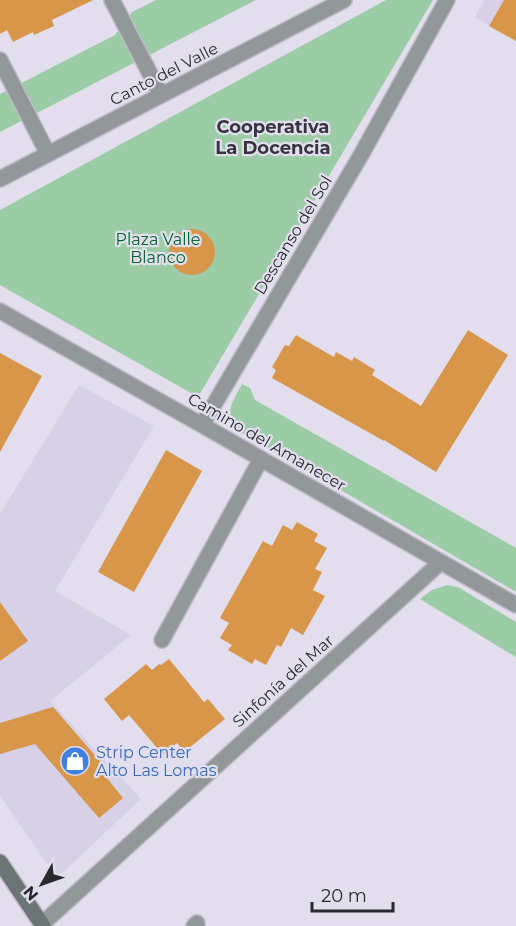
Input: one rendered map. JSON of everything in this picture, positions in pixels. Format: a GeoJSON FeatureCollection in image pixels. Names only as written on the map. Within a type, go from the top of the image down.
{"type":"FeatureCollection","features":[{"type":"Feature","properties":{"kind":"main road"},"geometry":{"type":"LineString","coordinates":[[0,862],[42,925]]}},
{"type":"Feature","properties":{"kind":"street"},"geometry":{"type":"LineString","coordinates":[[112,0],[161,95]]}},
{"type":"Feature","properties":{"kind":"street","name":"Canto del Valle"},"geometry":{"type":"LineString","coordinates":[[0,179],[344,0]]}},
{"type":"Feature","properties":{"kind":"street","name":"Descanso del Sol"},"geometry":{"type":"LineString","coordinates":[[202,425],[361,155],[447,0]]}},
{"type":"Feature","properties":{"kind":"street"},"geometry":{"type":"LineString","coordinates":[[0,60],[48,154]]}},
{"type":"Feature","properties":{"kind":"street","name":"Camino del Amanecer"},"geometry":{"type":"LineString","coordinates":[[0,311],[516,605]]}},
{"type":"Feature","properties":{"kind":"street"},"geometry":{"type":"LineString","coordinates":[[162,640],[261,459]]}},
{"type":"Feature","properties":{"kind":"street","name":"Sinfonía del Mar"},"geometry":{"type":"LineString","coordinates":[[42,925],[441,562]]}},
{"type":"Feature","properties":{"kind":"shaded area"},"geometry":{"type":"Polygon","coordinates":[[[484,0],[516,0],[516,41],[475,17],[484,0]]]}},
{"type":"Feature","properties":{"kind":"shaded area"},"geometry":{"type":"Polygon","coordinates":[[[79,385],[154,426],[55,591],[131,635],[50,701],[141,799],[57,878],[0,796],[0,514],[79,385]]]}},
{"type":"Feature","properties":{"kind":"green space"},"geometry":{"type":"Polygon","coordinates":[[[156,0],[256,0],[0,132],[0,94],[115,35],[132,12],[156,0]]]}},
{"type":"Feature","properties":{"kind":"green space","name":"Plaza Valle Blanco"},"geometry":{"type":"Polygon","coordinates":[[[386,0],[433,0],[198,397],[0,285],[0,210],[386,0]]]}},
{"type":"Feature","properties":{"kind":"green space"},"geometry":{"type":"Polygon","coordinates":[[[242,384],[250,388],[255,400],[516,548],[516,592],[241,432],[232,420],[231,409],[242,384]]]}},
{"type":"Feature","properties":{"kind":"green space"},"geometry":{"type":"Polygon","coordinates":[[[447,585],[458,587],[516,622],[516,657],[420,599],[432,590],[447,585]]]}},
{"type":"Feature","properties":{"kind":"building"},"geometry":{"type":"Polygon","coordinates":[[[0,0],[93,0],[52,20],[54,26],[34,35],[33,32],[13,42],[7,30],[0,34],[0,0]]]}},
{"type":"Feature","properties":{"kind":"building"},"geometry":{"type":"Polygon","coordinates":[[[504,0],[516,0],[516,41],[489,26],[504,0]]]}},
{"type":"Feature","properties":{"kind":"building"},"geometry":{"type":"Polygon","coordinates":[[[197,229],[209,235],[214,243],[214,261],[209,269],[201,274],[187,275],[175,269],[170,261],[169,247],[175,235],[183,230],[197,229]]]}},
{"type":"Feature","properties":{"kind":"building"},"geometry":{"type":"Polygon","coordinates":[[[468,330],[508,355],[436,472],[384,440],[272,378],[276,370],[272,367],[285,345],[289,346],[296,335],[334,357],[336,352],[352,361],[354,357],[375,370],[372,375],[421,406],[468,330]]]}},
{"type":"Feature","properties":{"kind":"building"},"geometry":{"type":"Polygon","coordinates":[[[0,353],[42,376],[0,452],[0,353]]]}},
{"type":"Feature","properties":{"kind":"building"},"geometry":{"type":"Polygon","coordinates":[[[166,450],[202,471],[134,592],[98,572],[166,450]]]}},
{"type":"Feature","properties":{"kind":"building"},"geometry":{"type":"Polygon","coordinates":[[[297,522],[318,534],[314,541],[327,548],[315,569],[322,572],[313,590],[325,596],[303,635],[291,628],[281,647],[277,645],[266,665],[255,659],[252,664],[228,650],[232,645],[220,638],[229,623],[220,618],[263,541],[272,546],[283,525],[292,530],[297,522]]]}},
{"type":"Feature","properties":{"kind":"building"},"geometry":{"type":"Polygon","coordinates":[[[0,602],[28,641],[0,661],[0,602]]]}},
{"type":"Feature","properties":{"kind":"building"},"geometry":{"type":"Polygon","coordinates":[[[169,659],[204,702],[208,699],[225,719],[184,752],[177,743],[163,755],[129,715],[122,721],[104,699],[146,664],[152,670],[169,659]]]}},
{"type":"Feature","properties":{"kind":"building","name":"Strip Center Alto Las Lomas"},"geometry":{"type":"Polygon","coordinates":[[[53,707],[106,768],[102,772],[123,798],[99,818],[35,744],[0,754],[0,723],[53,707]]]}},
{"type":"Feature","properties":{"kind":"place","name":"Strip Center Alto Las Lomas"},"geometry":{"type":"Point","coordinates":[75,761]}},
{"type":"Feature","properties":{"kind":"district","name":"Cooperativa La Docencia"},"geometry":{"type":"Point","coordinates":[273,137]}}]}
